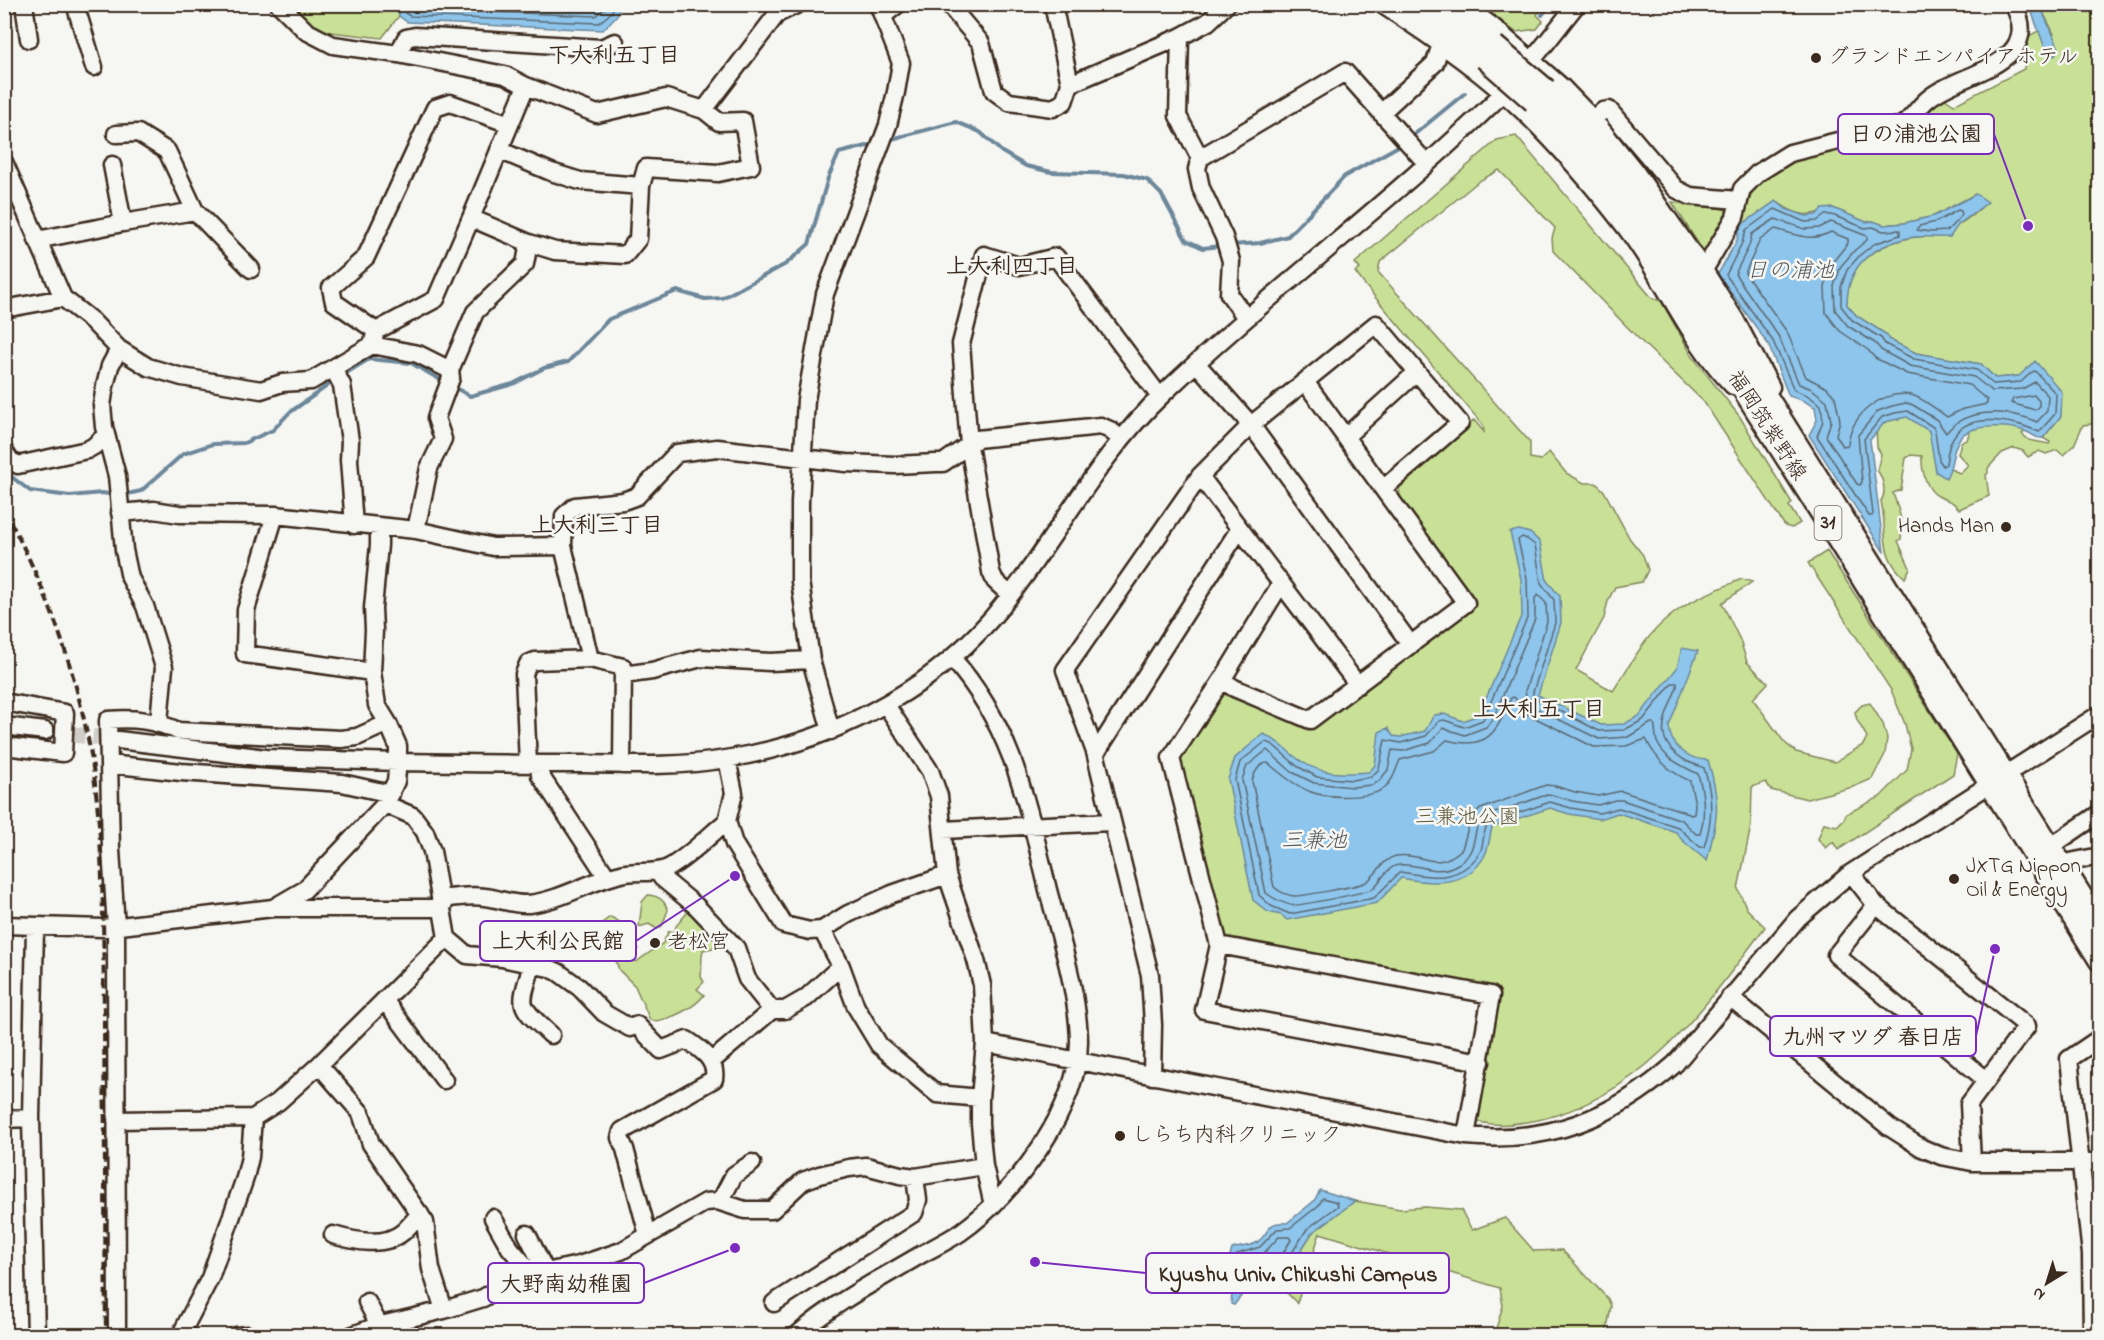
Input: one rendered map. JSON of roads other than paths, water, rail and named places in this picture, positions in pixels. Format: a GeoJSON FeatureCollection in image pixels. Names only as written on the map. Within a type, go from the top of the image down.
{"type":"FeatureCollection","features":[{"type":"Feature","properties":{"kind":"main road","name":"福岡筑紫野線"},"geometry":{"type":"LineString","coordinates":[[1410,4],[1490,52]]}},
{"type":"Feature","properties":{"kind":"main road","name":"福岡筑紫野線"},"geometry":{"type":"LineString","coordinates":[[1440,4],[1490,52],[1591,137],[1655,220],[1789,433],[1997,779],[2100,960]]}},
{"type":"Feature","properties":{"kind":"main road","name":"福岡筑紫野線"},"geometry":{"type":"LineString","coordinates":[[1540,95],[1566,132],[1639,224],[1753,406],[1997,779],[2050,848],[2100,926]]}},
{"type":"Feature","properties":{"kind":"street"},"geometry":{"type":"LineString","coordinates":[[24,4],[29,39]]}},
{"type":"Feature","properties":{"kind":"street"},"geometry":{"type":"LineString","coordinates":[[279,4],[306,31],[333,45],[398,54],[505,75],[526,86],[597,114],[666,98],[704,110],[719,122],[743,121],[751,166],[718,173],[646,168],[641,186],[638,239],[625,255],[555,251],[529,243],[471,218]]}},
{"type":"Feature","properties":{"kind":"street"},"geometry":{"type":"LineString","coordinates":[[704,110],[777,14],[798,4]]}},
{"type":"Feature","properties":{"kind":"street"},"geometry":{"type":"LineString","coordinates":[[831,731],[812,660],[800,581],[800,502],[806,400],[825,294],[888,125],[901,63],[880,10],[898,4]]}},
{"type":"Feature","properties":{"kind":"street"},"geometry":{"type":"LineString","coordinates":[[948,4],[981,44],[994,91],[1009,102],[1053,108],[1064,102],[1070,84],[1053,4]]}},
{"type":"Feature","properties":{"kind":"street"},"geometry":{"type":"LineString","coordinates":[[1070,84],[1180,37],[1208,22],[1227,4]]}},
{"type":"Feature","properties":{"kind":"street"},"geometry":{"type":"LineString","coordinates":[[1381,4],[1441,44],[1503,94],[1563,148],[1627,229],[1696,340],[1723,376],[1753,406]]}},
{"type":"Feature","properties":{"kind":"street"},"geometry":{"type":"LineString","coordinates":[[1462,4],[1532,59],[1635,171],[1735,319],[1773,392],[1789,433]]}},
{"type":"Feature","properties":{"kind":"street"},"geometry":{"type":"LineString","coordinates":[[118,740],[266,758],[662,766],[727,759],[781,747],[831,731],[886,705],[952,658],[989,621],[1025,577],[1087,483],[1121,439],[1160,397],[1246,318],[1427,164],[1503,94],[1577,4]]}},
{"type":"Feature","properties":{"kind":"street"},"geometry":{"type":"LineString","coordinates":[[1704,270],[1735,217],[1742,189],[1758,173],[1790,153],[1902,125],[1911,119],[1928,99],[2009,57],[2020,37],[2018,17],[2013,4]]}},
{"type":"Feature","properties":{"kind":"street"},"geometry":{"type":"LineString","coordinates":[[80,7],[94,67]]}},
{"type":"Feature","properties":{"kind":"street"},"geometry":{"type":"LineString","coordinates":[[398,54],[406,38],[415,36],[601,48],[615,42]]}},
{"type":"Feature","properties":{"kind":"street"},"geometry":{"type":"LineString","coordinates":[[1180,37],[1178,116],[1200,158],[1197,169],[1201,188],[1224,237],[1231,261],[1229,294],[1246,318]]}},
{"type":"Feature","properties":{"kind":"street"},"geometry":{"type":"LineString","coordinates":[[1381,113],[1435,63],[1441,44]]}},
{"type":"Feature","properties":{"kind":"street"},"geometry":{"type":"LineString","coordinates":[[1200,158],[1345,72],[1427,164]]}},
{"type":"Feature","properties":{"kind":"street"},"geometry":{"type":"LineString","coordinates":[[4,162],[63,298],[92,321],[119,349],[148,367],[182,377],[261,390],[282,383],[310,381],[436,299],[526,86]]}},
{"type":"Feature","properties":{"kind":"street"},"geometry":{"type":"LineString","coordinates":[[450,374],[418,354],[374,338],[334,302],[331,288],[366,256],[435,108],[450,103],[510,124]]}},
{"type":"Feature","properties":{"kind":"street"},"geometry":{"type":"LineString","coordinates":[[1591,121],[1606,109],[1612,111],[1676,189],[1683,194],[1738,200]]}},
{"type":"Feature","properties":{"kind":"street"},"geometry":{"type":"LineString","coordinates":[[116,134],[138,133],[166,151],[195,211],[252,269]]}},
{"type":"Feature","properties":{"kind":"street"},"geometry":{"type":"LineString","coordinates":[[499,150],[551,172],[580,181],[641,186]]}},
{"type":"Feature","properties":{"kind":"street"},"geometry":{"type":"LineString","coordinates":[[112,165],[123,223]]}},
{"type":"Feature","properties":{"kind":"street"},"geometry":{"type":"LineString","coordinates":[[37,240],[195,211]]}},
{"type":"Feature","properties":{"kind":"street"},"geometry":{"type":"LineString","coordinates":[[416,531],[429,468],[443,440],[436,418],[444,399],[450,374],[475,312],[525,264],[529,243]]}},
{"type":"Feature","properties":{"kind":"street"},"geometry":{"type":"LineString","coordinates":[[1010,596],[995,581],[991,572],[969,445],[962,344],[984,255],[1019,266],[1056,257],[1160,397]]}},
{"type":"Feature","properties":{"kind":"street"},"geometry":{"type":"LineString","coordinates":[[4,309],[63,298]]}},
{"type":"Feature","properties":{"kind":"street"},"geometry":{"type":"LineString","coordinates":[[1152,1077],[1153,1025],[1150,975],[1095,752],[1065,670],[1200,476],[1251,425],[1306,383],[1376,324],[1460,423],[1384,488]]}},
{"type":"Feature","properties":{"kind":"street"},"geometry":{"type":"LineString","coordinates":[[119,349],[110,366],[102,405],[106,435],[117,476],[124,550],[130,578],[145,606],[164,667],[159,722]]}},
{"type":"Feature","properties":{"kind":"street"},"geometry":{"type":"LineString","coordinates":[[1196,363],[1251,425],[1411,645]]}},
{"type":"Feature","properties":{"kind":"street"},"geometry":{"type":"LineString","coordinates":[[333,368],[342,385],[350,441],[349,460],[354,525]]}},
{"type":"Feature","properties":{"kind":"street"},"geometry":{"type":"LineString","coordinates":[[1345,437],[1417,372]]}},
{"type":"Feature","properties":{"kind":"street"},"geometry":{"type":"LineString","coordinates":[[1222,680],[1234,688],[1310,720],[1466,603],[1306,383]]}},
{"type":"Feature","properties":{"kind":"street"},"geometry":{"type":"LineString","coordinates":[[590,659],[562,546],[564,516],[575,506],[623,501],[636,496],[677,453],[717,448],[743,449],[803,459],[895,465],[944,463],[977,439],[1001,435],[1101,426],[1121,439]]}},
{"type":"Feature","properties":{"kind":"street"},"geometry":{"type":"LineString","coordinates":[[4,451],[10,460],[18,465],[87,450],[106,435]]}},
{"type":"Feature","properties":{"kind":"street"},"geometry":{"type":"LineString","coordinates":[[1200,476],[1358,685]]}},
{"type":"Feature","properties":{"kind":"street"},"geometry":{"type":"LineString","coordinates":[[120,513],[154,510],[179,514],[276,515],[416,531],[493,547],[562,546]]}},
{"type":"Feature","properties":{"kind":"street"},"geometry":{"type":"LineString","coordinates":[[276,515],[246,610],[245,654],[372,672]]}},
{"type":"Feature","properties":{"kind":"street"},"geometry":{"type":"LineString","coordinates":[[273,908],[304,890],[388,799],[396,781],[398,746],[377,705],[372,672],[373,608],[380,545],[379,527]]}},
{"type":"Feature","properties":{"kind":"street"},"geometry":{"type":"LineString","coordinates":[[1095,752],[1240,531]]}},
{"type":"Feature","properties":{"kind":"street"},"geometry":{"type":"LineString","coordinates":[[1282,585],[1171,758],[1218,945],[1204,1010],[1481,1062]]}},
{"type":"Feature","properties":{"kind":"street"},"geometry":{"type":"LineString","coordinates":[[623,675],[652,671],[701,658],[770,662],[812,660]]}},
{"type":"Feature","properties":{"kind":"street"},"geometry":{"type":"LineString","coordinates":[[796,1335],[844,1302],[962,1231],[993,1204],[1037,1156],[1065,1104],[1073,1082],[1079,1041],[1076,1014],[1064,955],[1017,769],[1001,732],[970,679],[952,658]]}},
{"type":"Feature","properties":{"kind":"street"},"geometry":{"type":"LineString","coordinates":[[607,877],[534,764],[524,674],[528,664],[535,661],[590,659],[623,667],[622,765]]}},
{"type":"Feature","properties":{"kind":"street"},"geometry":{"type":"LineString","coordinates":[[4,702],[65,713],[63,753],[4,746]]}},
{"type":"Feature","properties":{"kind":"street"},"geometry":{"type":"LineString","coordinates":[[886,705],[930,771],[939,796],[948,875],[982,985],[985,1043],[980,1098],[984,1166],[993,1204]]}},
{"type":"Feature","properties":{"kind":"street"},"geometry":{"type":"LineString","coordinates":[[117,1335],[117,927],[111,850],[108,720],[159,722],[178,731],[340,739],[357,737],[388,723]]}},
{"type":"Feature","properties":{"kind":"street"},"geometry":{"type":"LineString","coordinates":[[985,1043],[1466,1136],[1504,1138],[1566,1128],[1605,1113],[1651,1085],[1675,1064],[1798,918],[1851,873],[1997,779],[2098,720]]}},
{"type":"Feature","properties":{"kind":"street"},"geometry":{"type":"LineString","coordinates":[[4,726],[45,731]]}},
{"type":"Feature","properties":{"kind":"street"},"geometry":{"type":"LineString","coordinates":[[727,759],[734,793],[727,821],[734,844],[784,924],[810,931],[822,930],[848,914],[892,894],[948,875]]}},
{"type":"Feature","properties":{"kind":"street"},"geometry":{"type":"LineString","coordinates":[[109,764],[180,772],[342,783],[388,799],[413,816],[425,832],[432,851],[447,938],[467,955],[502,958],[549,968],[580,988],[604,1012],[630,1028],[637,1025],[661,1050],[687,1040],[699,1048],[712,1061],[715,1071],[714,1079],[622,1131],[620,1138],[648,1234]]}},
{"type":"Feature","properties":{"kind":"street"},"geometry":{"type":"LineString","coordinates":[[2050,848],[2100,813]]}},
{"type":"Feature","properties":{"kind":"street"},"geometry":{"type":"LineString","coordinates":[[441,908],[448,898],[473,895],[512,904],[531,903],[579,890],[607,877],[642,870],[658,872],[671,867],[727,821]]}},
{"type":"Feature","properties":{"kind":"street"},"geometry":{"type":"LineString","coordinates":[[943,830],[1111,822]]}},
{"type":"Feature","properties":{"kind":"street"},"geometry":{"type":"LineString","coordinates":[[2070,862],[2100,856]]}},
{"type":"Feature","properties":{"kind":"street"},"geometry":{"type":"LineString","coordinates":[[658,872],[662,878],[696,906],[736,948],[747,979],[772,1010]]}},
{"type":"Feature","properties":{"kind":"street"},"geometry":{"type":"LineString","coordinates":[[1851,873],[1876,905],[2027,1026],[1985,1079],[1969,1104],[1972,1162]]}},
{"type":"Feature","properties":{"kind":"street"},"geometry":{"type":"LineString","coordinates":[[1876,905],[1836,955],[1985,1079]]}},
{"type":"Feature","properties":{"kind":"street"},"geometry":{"type":"LineString","coordinates":[[4,925],[117,927],[273,908],[441,908]]}},
{"type":"Feature","properties":{"kind":"street"},"geometry":{"type":"LineString","coordinates":[[34,927],[31,1118],[36,1335]]}},
{"type":"Feature","properties":{"kind":"street"},"geometry":{"type":"LineString","coordinates":[[822,930],[840,966],[856,1007],[879,1045],[937,1094],[980,1098]]}},
{"type":"Feature","properties":{"kind":"street"},"geometry":{"type":"LineString","coordinates":[[116,1120],[253,1118],[278,1102],[319,1065],[447,938]]}},
{"type":"Feature","properties":{"kind":"street"},"geometry":{"type":"LineString","coordinates":[[1218,945],[1491,995],[1481,1062],[1466,1136]]}},
{"type":"Feature","properties":{"kind":"street"},"geometry":{"type":"LineString","coordinates":[[532,965],[522,1000],[525,1009],[551,1035]]}},
{"type":"Feature","properties":{"kind":"street"},"geometry":{"type":"LineString","coordinates":[[712,1061],[772,1010],[785,1010],[806,998],[840,966]]}},
{"type":"Feature","properties":{"kind":"street"},"geometry":{"type":"LineString","coordinates":[[1730,997],[1903,1138],[1922,1148],[1941,1156],[1972,1162],[2100,1162]]}},
{"type":"Feature","properties":{"kind":"street"},"geometry":{"type":"LineString","coordinates":[[385,1001],[444,1080]]}},
{"type":"Feature","properties":{"kind":"street"},"geometry":{"type":"LineString","coordinates":[[2092,1335],[2091,1254],[2069,1059],[2100,1038]]}},
{"type":"Feature","properties":{"kind":"street"},"geometry":{"type":"LineString","coordinates":[[319,1065],[361,1113],[371,1144],[425,1222],[431,1269],[444,1310]]}},
{"type":"Feature","properties":{"kind":"street"},"geometry":{"type":"LineString","coordinates":[[4,1119],[31,1118]]}},
{"type":"Feature","properties":{"kind":"street"},"geometry":{"type":"LineString","coordinates":[[180,1335],[210,1278],[245,1179],[250,1157],[253,1118]]}},
{"type":"Feature","properties":{"kind":"street"},"geometry":{"type":"LineString","coordinates":[[720,1202],[734,1175],[752,1163]]}},
{"type":"Feature","properties":{"kind":"street"},"geometry":{"type":"LineString","coordinates":[[350,1335],[379,1325],[444,1310],[483,1298],[517,1278],[579,1265],[621,1251],[697,1205],[706,1202],[720,1202],[745,1210],[772,1210],[803,1181],[819,1174],[866,1166],[900,1175],[915,1176],[984,1166]]}},
{"type":"Feature","properties":{"kind":"street"},"geometry":{"type":"LineString","coordinates":[[774,1303],[914,1213],[918,1200],[915,1176]]}},
{"type":"Feature","properties":{"kind":"street"},"geometry":{"type":"LineString","coordinates":[[333,1236],[355,1241],[388,1240],[402,1233],[420,1214]]}},
{"type":"Feature","properties":{"kind":"street"},"geometry":{"type":"LineString","coordinates":[[493,1218],[510,1248],[539,1274]]}},
{"type":"Feature","properties":{"kind":"street"},"geometry":{"type":"LineString","coordinates":[[526,1234],[539,1274]]}},
{"type":"Feature","properties":{"kind":"street"},"geometry":{"type":"LineString","coordinates":[[367,1302],[379,1325]]}},
{"type":"Feature","properties":{"kind":"street"},"geometry":{"type":"LineString","coordinates":[[236,1335],[247,1335]]}},
{"type":"Feature","properties":{"kind":"water"},"geometry":{"type":"Polygon","coordinates":[[[399,4],[620,5],[618,14],[603,30],[407,22],[399,16],[399,4]]]}},
{"type":"Feature","properties":{"kind":"water"},"geometry":{"type":"Polygon","coordinates":[[[2029,5],[2042,5],[2044,15],[2059,48],[2054,56],[2044,45],[2029,5]]]}},
{"type":"Feature","properties":{"kind":"water","name":"日の浦池"},"geometry":{"type":"Polygon","coordinates":[[[1976,194],[1988,202],[1958,225],[1950,237],[1908,238],[1872,253],[1864,260],[1851,279],[1847,305],[1857,316],[1887,335],[1888,339],[1916,353],[1981,364],[1995,378],[2019,376],[2035,361],[2062,392],[2061,416],[2043,438],[2002,427],[1982,428],[1965,433],[1957,443],[1946,478],[1936,472],[1929,431],[1907,417],[1885,422],[1870,440],[1884,552],[1809,435],[1817,420],[1815,407],[1789,396],[1768,344],[1718,274],[1737,240],[1740,226],[1776,201],[1786,209],[1806,216],[1816,215],[1822,209],[1833,208],[1866,222],[1873,221],[1884,225],[1934,216],[1976,194]]]}},
{"type":"Feature","properties":{"kind":"water","name":"三兼池"},"geometry":{"type":"Polygon","coordinates":[[[1519,530],[1530,533],[1540,542],[1547,581],[1560,596],[1561,623],[1538,695],[1601,725],[1624,724],[1639,716],[1677,668],[1682,648],[1698,651],[1669,726],[1673,740],[1681,750],[1694,758],[1708,760],[1715,788],[1717,810],[1707,861],[1676,832],[1618,813],[1600,819],[1550,808],[1492,827],[1485,855],[1478,866],[1459,878],[1424,882],[1401,878],[1377,903],[1287,920],[1281,915],[1268,912],[1253,900],[1228,779],[1235,758],[1263,734],[1274,739],[1301,761],[1317,769],[1342,773],[1369,772],[1375,765],[1379,732],[1388,728],[1393,736],[1400,737],[1425,731],[1434,715],[1444,714],[1463,721],[1479,715],[1522,614],[1521,579],[1510,532],[1519,530]]]}},
{"type":"Feature","properties":{"kind":"water"},"geometry":{"type":"Polygon","coordinates":[[[1320,1190],[1355,1201],[1312,1233],[1279,1285],[1249,1286],[1234,1305],[1231,1304],[1234,1272],[1229,1260],[1232,1249],[1256,1243],[1271,1226],[1287,1223],[1314,1201],[1320,1190]]]}},
{"type":"Feature","properties":{"kind":"waterway"},"geometry":{"type":"LineString","coordinates":[[1542,15],[1551,4]]}},
{"type":"Feature","properties":{"kind":"waterway"},"geometry":{"type":"LineString","coordinates":[[1410,138],[1465,93]]}},
{"type":"Feature","properties":{"kind":"waterway"},"geometry":{"type":"LineString","coordinates":[[888,140],[956,122],[980,132],[1002,152],[1026,166],[1051,172],[1124,174],[1147,180],[1161,194],[1186,240],[1203,248],[1221,246]]}},
{"type":"Feature","properties":{"kind":"waterway"},"geometry":{"type":"LineString","coordinates":[[452,386],[470,396],[513,384],[544,368],[568,362],[609,319],[677,291],[705,299],[722,298],[786,264],[809,244],[828,178],[839,153],[875,144]]}},
{"type":"Feature","properties":{"kind":"waterway"},"geometry":{"type":"LineString","coordinates":[[1231,245],[1260,243],[1288,236],[1345,176],[1402,144]]}},
{"type":"Feature","properties":{"kind":"waterway"},"geometry":{"type":"LineString","coordinates":[[343,375],[369,359],[411,363],[446,383]]}},
{"type":"Feature","properties":{"kind":"waterway"},"geometry":{"type":"LineString","coordinates":[[123,495],[141,491],[183,454],[213,444],[244,443],[273,430],[289,413],[334,381]]}},
{"type":"Feature","properties":{"kind":"waterway"},"geometry":{"type":"LineString","coordinates":[[4,471],[30,491],[70,496],[102,493],[116,495]]}},
{"type":"Feature","properties":{"kind":"tunnel"},"geometry":{"type":"LineString","coordinates":[[45,731],[118,740]]}},
{"type":"Feature","properties":{"kind":"railway"},"geometry":{"type":"LineString","coordinates":[[4,510],[34,570],[59,632],[78,696],[92,761],[99,827],[103,928],[106,1336]]}},
{"type":"Feature","properties":{"kind":"place","name":"グランドエンパイアホテル"},"geometry":{"type":"Point","coordinates":[1816,58]}},
{"type":"Feature","properties":{"kind":"place","name":"日の浦池公園"},"geometry":{"type":"Point","coordinates":[2028,226]}},
{"type":"Feature","properties":{"kind":"place","name":"Hands Man"},"geometry":{"type":"Point","coordinates":[2006,527]}},
{"type":"Feature","properties":{"kind":"place","name":"上大利公民館"},"geometry":{"type":"Point","coordinates":[735,876]}},
{"type":"Feature","properties":{"kind":"place","name":"JXTG Nippon Oil & Energy"},"geometry":{"type":"Point","coordinates":[1954,879]}},
{"type":"Feature","properties":{"kind":"place","name":"老松宮"},"geometry":{"type":"Point","coordinates":[655,943]}},
{"type":"Feature","properties":{"kind":"place","name":"九州マツダ 春日店"},"geometry":{"type":"Point","coordinates":[1995,949]}},
{"type":"Feature","properties":{"kind":"place","name":"しらち内科クリニック"},"geometry":{"type":"Point","coordinates":[1120,1136]}},
{"type":"Feature","properties":{"kind":"place","name":"大野南幼稚園"},"geometry":{"type":"Point","coordinates":[735,1248]}},
{"type":"Feature","properties":{"kind":"place","name":"Kyushu Univ. Chikushi Campus"},"geometry":{"type":"Point","coordinates":[1035,1262]}},
{"type":"Feature","properties":{"kind":"district","name":"下大利五丁目"},"geometry":{"type":"Point","coordinates":[614,57]}},
{"type":"Feature","properties":{"kind":"district","name":"上大利四丁目"},"geometry":{"type":"Point","coordinates":[1012,268]}},
{"type":"Feature","properties":{"kind":"district","name":"上大利三丁目"},"geometry":{"type":"Point","coordinates":[597,527]}},
{"type":"Feature","properties":{"kind":"district","name":"上大利五丁目"},"geometry":{"type":"Point","coordinates":[1539,711]}},
{"type":"Feature","properties":{"kind":"park label","name":"三兼池公園"},"geometry":{"type":"Point","coordinates":[1467,818]}}]}
